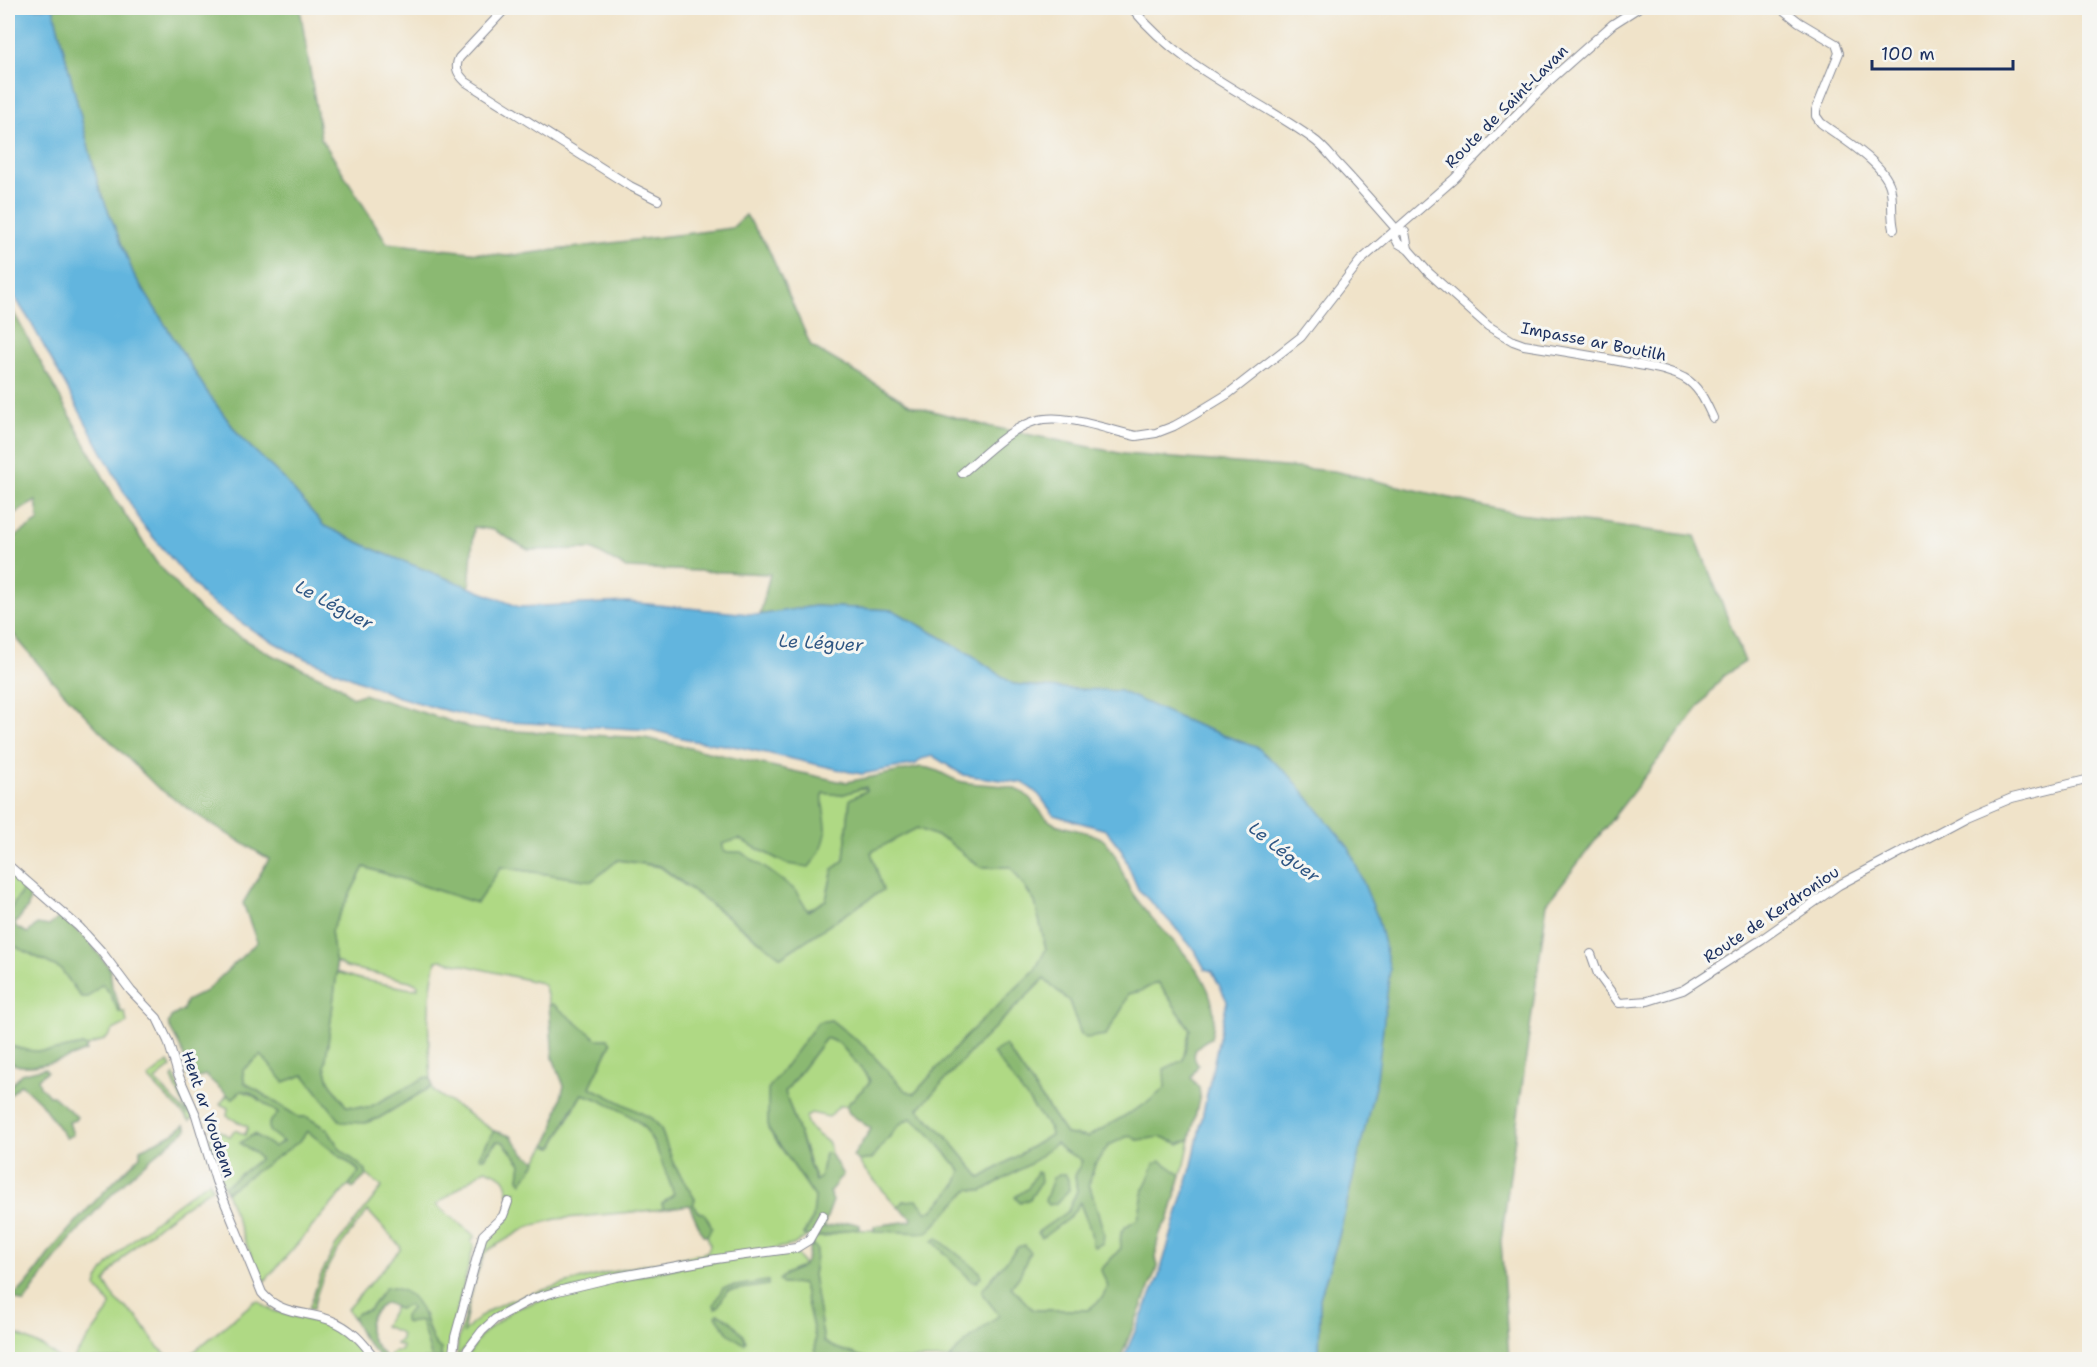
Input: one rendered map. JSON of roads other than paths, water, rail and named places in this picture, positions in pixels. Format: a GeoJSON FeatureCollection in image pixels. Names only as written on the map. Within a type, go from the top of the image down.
{"type":"FeatureCollection","features":[{"type":"Feature","properties":{"kind":"street"},"geometry":{"type":"LineString","coordinates":[[506,8],[459,58],[456,63],[459,75],[465,82],[630,186],[658,200]]}},
{"type":"Feature","properties":{"kind":"street"},"geometry":{"type":"LineString","coordinates":[[1132,8],[1172,49],[1210,76],[1287,121],[1316,141],[1397,230]]}},
{"type":"Feature","properties":{"kind":"street","name":"Route de Saint-Lavan"},"geometry":{"type":"LineString","coordinates":[[962,473],[1008,435],[1035,421],[1059,419],[1136,435],[1156,433],[1174,426],[1227,394],[1301,337],[1360,261],[1454,179],[1549,81],[1613,24],[1638,8]]}},
{"type":"Feature","properties":{"kind":"street"},"geometry":{"type":"LineString","coordinates":[[1781,8],[1799,22],[1836,44],[1839,53],[1816,110],[1816,116],[1821,123],[1873,162],[1888,180],[1892,191],[1894,229]]}},
{"type":"Feature","properties":{"kind":"street","name":"Impasse ar Boutilh"},"geometry":{"type":"LineString","coordinates":[[1397,230],[1406,232],[1408,249],[1428,272],[1488,326],[1513,342],[1671,372],[1694,385],[1713,418]]}},
{"type":"Feature","properties":{"kind":"street","name":"Route de Kerdroniou"},"geometry":{"type":"LineString","coordinates":[[1591,954],[1598,974],[1619,1003],[1648,1001],[1683,990],[1762,939],[1839,885],[1967,817],[2012,798],[2090,779]]}},
{"type":"Feature","properties":{"kind":"street","name":"Hent ar Voudenn"},"geometry":{"type":"LineString","coordinates":[[8,865],[79,927],[101,951],[131,991],[157,1018],[196,1115],[216,1181],[262,1293],[270,1302],[283,1309],[324,1318],[344,1327],[357,1336],[376,1359]]}},
{"type":"Feature","properties":{"kind":"street"},"geometry":{"type":"LineString","coordinates":[[508,1202],[503,1216],[483,1235],[455,1337],[453,1353],[458,1359],[495,1319],[532,1299],[616,1277],[716,1259],[796,1248],[809,1240],[823,1215]]}},
{"type":"Feature","properties":{"kind":"water","name":"Le Léguer"},"geometry":{"type":"Polygon","coordinates":[[[8,8],[53,8],[99,188],[134,275],[209,395],[241,438],[283,478],[324,526],[375,550],[519,607],[628,602],[759,615],[815,606],[893,610],[970,654],[1013,684],[1120,691],[1191,723],[1258,748],[1292,778],[1349,848],[1377,916],[1390,969],[1377,1078],[1339,1236],[1320,1298],[1319,1359],[1123,1359],[1158,1279],[1192,1165],[1227,1001],[1212,971],[1205,969],[1195,951],[1138,889],[1121,849],[1106,830],[1054,815],[1039,795],[1024,783],[963,775],[933,756],[921,759],[916,764],[862,774],[739,747],[694,741],[652,730],[491,721],[436,708],[396,696],[295,654],[257,633],[206,599],[141,523],[30,321],[8,287],[8,8]]]}}]}
